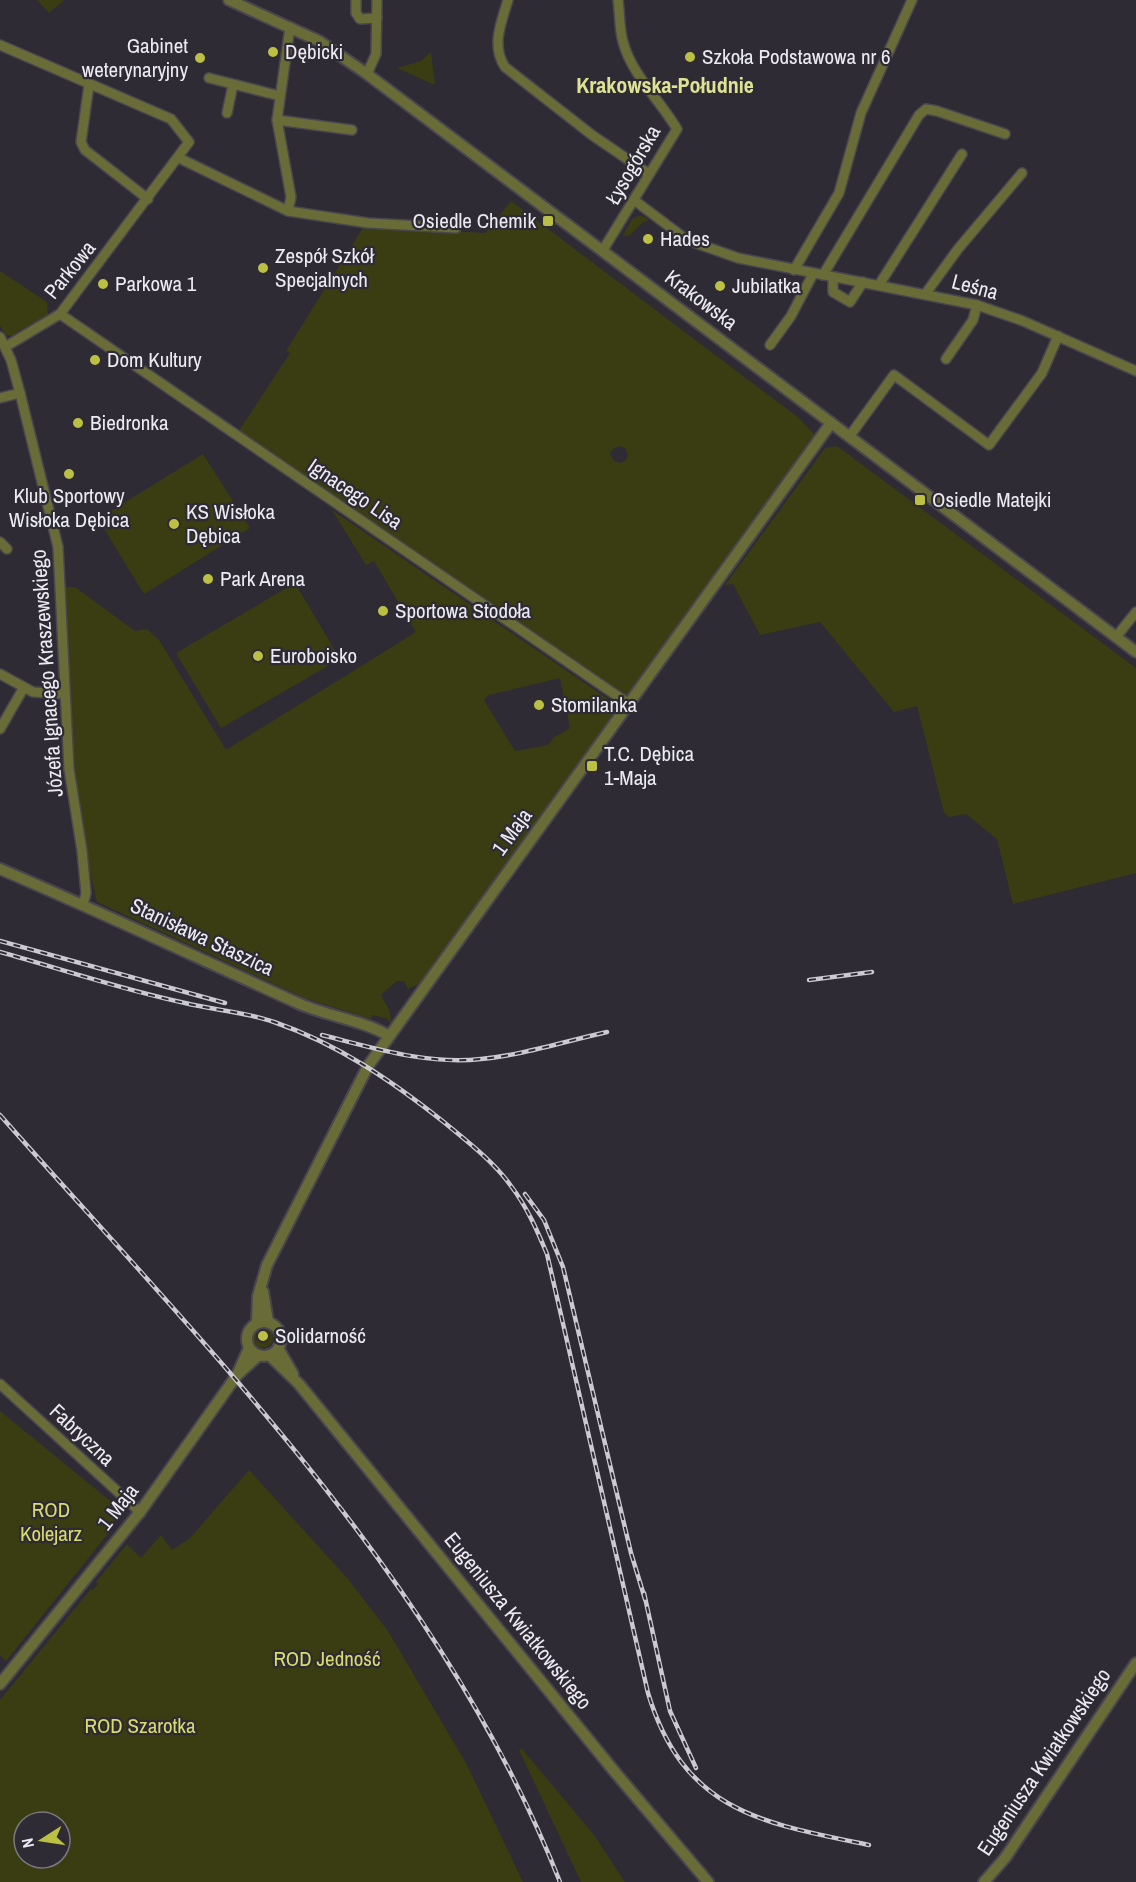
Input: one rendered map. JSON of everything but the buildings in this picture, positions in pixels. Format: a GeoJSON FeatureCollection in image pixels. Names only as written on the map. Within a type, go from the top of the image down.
{"type":"FeatureCollection","features":[{"type":"Feature","properties":{"kind":"street","name":"Krakowska"},"geometry":{"type":"LineString","coordinates":[[229,0],[319,41],[367,74],[1136,652]]}},
{"type":"Feature","properties":{"kind":"street"},"geometry":{"type":"LineString","coordinates":[[356,0],[356,13],[360,19],[377,18]]}},
{"type":"Feature","properties":{"kind":"street"},"geometry":{"type":"LineString","coordinates":[[367,74],[376,54],[376,0]]}},
{"type":"Feature","properties":{"kind":"street"},"geometry":{"type":"LineString","coordinates":[[508,0],[497,41],[500,59],[505,67],[592,135],[649,174]]}},
{"type":"Feature","properties":{"kind":"street","name":"Łysogórska"},"geometry":{"type":"LineString","coordinates":[[603,250],[677,129],[642,81],[627,53],[619,24],[618,0]]}},
{"type":"Feature","properties":{"kind":"street"},"geometry":{"type":"LineString","coordinates":[[794,270],[839,193],[864,105],[912,0]]}},
{"type":"Feature","properties":{"kind":"street"},"geometry":{"type":"LineString","coordinates":[[288,211],[291,197],[277,120],[290,27]]}},
{"type":"Feature","properties":{"kind":"street"},"geometry":{"type":"LineString","coordinates":[[0,45],[89,84],[81,142],[85,150],[148,199]]}},
{"type":"Feature","properties":{"kind":"street"},"geometry":{"type":"LineString","coordinates":[[209,78],[280,96]]}},
{"type":"Feature","properties":{"kind":"street","name":"Parkowa"},"geometry":{"type":"LineString","coordinates":[[5,347],[60,314],[189,142],[171,119],[89,84]]}},
{"type":"Feature","properties":{"kind":"street"},"geometry":{"type":"LineString","coordinates":[[227,113],[233,85]]}},
{"type":"Feature","properties":{"kind":"street"},"geometry":{"type":"LineString","coordinates":[[770,345],[823,275],[919,116],[926,110],[937,111],[1005,134]]}},
{"type":"Feature","properties":{"kind":"street"},"geometry":{"type":"LineString","coordinates":[[277,120],[352,130]]}},
{"type":"Feature","properties":{"kind":"street"},"geometry":{"type":"LineString","coordinates":[[879,285],[962,154]]}},
{"type":"Feature","properties":{"kind":"street"},"geometry":{"type":"LineString","coordinates":[[179,158],[288,211],[368,223],[456,228]]}},
{"type":"Feature","properties":{"kind":"street"},"geometry":{"type":"LineString","coordinates":[[926,293],[958,249],[1022,173]]}},
{"type":"Feature","properties":{"kind":"street","name":"Leśna"},"geometry":{"type":"LineString","coordinates":[[634,200],[687,240],[738,258],[926,293],[977,305],[1058,336],[1136,371]]}},
{"type":"Feature","properties":{"kind":"street"},"geometry":{"type":"LineString","coordinates":[[823,275],[833,292],[846,302],[850,302],[862,282]]}},
{"type":"Feature","properties":{"kind":"street"},"geometry":{"type":"LineString","coordinates":[[946,359],[973,320],[977,305]]}},
{"type":"Feature","properties":{"kind":"street","name":"Ignacego Lisa"},"geometry":{"type":"LineString","coordinates":[[60,314],[629,704]]}},
{"type":"Feature","properties":{"kind":"street"},"geometry":{"type":"LineString","coordinates":[[849,437],[894,375],[989,445],[1042,372],[1058,336]]}},
{"type":"Feature","properties":{"kind":"street","name":"Józefa Ignacego Kraszewskiego"},"geometry":{"type":"LineString","coordinates":[[0,337],[20,393],[58,547],[69,769],[86,893],[83,905]]}},
{"type":"Feature","properties":{"kind":"street"},"geometry":{"type":"LineString","coordinates":[[0,398],[20,393]]}},
{"type":"Feature","properties":{"kind":"street","name":"1 Maja"},"geometry":{"type":"LineString","coordinates":[[262,1322],[262,1285],[267,1265],[368,1066],[831,423]]}},
{"type":"Feature","properties":{"kind":"street"},"geometry":{"type":"LineString","coordinates":[[1116,637],[1136,612]]}},
{"type":"Feature","properties":{"kind":"street"},"geometry":{"type":"LineString","coordinates":[[0,674],[23,688],[64,694]]}},
{"type":"Feature","properties":{"kind":"street"},"geometry":{"type":"LineString","coordinates":[[0,729],[23,688]]}},
{"type":"Feature","properties":{"kind":"street","name":"Stanisława Staszica"},"geometry":{"type":"LineString","coordinates":[[0,869],[311,1009],[377,1029],[389,1036]]}},
{"type":"Feature","properties":{"kind":"street"},"geometry":{"type":"LineString","coordinates":[[262,1322],[280,1332],[278,1348],[264,1355],[249,1348],[248,1332],[262,1322]]}},
{"type":"Feature","properties":{"kind":"street","name":"1 Maja"},"geometry":{"type":"LineString","coordinates":[[0,1684],[140,1512],[237,1375],[249,1348]]}},
{"type":"Feature","properties":{"kind":"street","name":"Eugeniusza Kwiatkowskiego"},"geometry":{"type":"LineString","coordinates":[[278,1348],[299,1384],[614,1771],[708,1882]]}},
{"type":"Feature","properties":{"kind":"street","name":"1 Maja"},"geometry":{"type":"LineString","coordinates":[[237,1375],[264,1355]]}},
{"type":"Feature","properties":{"kind":"street","name":"Eugeniusza Kwiatkowskiego"},"geometry":{"type":"LineString","coordinates":[[264,1355],[299,1384]]}},
{"type":"Feature","properties":{"kind":"street","name":"Fabryczna"},"geometry":{"type":"LineString","coordinates":[[0,1384],[140,1512]]}},
{"type":"Feature","properties":{"kind":"street","name":"Eugeniusza Kwiatkowskiego"},"geometry":{"type":"LineString","coordinates":[[984,1882],[1005,1858],[1136,1663]]}},
{"type":"Feature","properties":{"kind":"green space"},"geometry":{"type":"Polygon","coordinates":[[[37,0],[64,0],[49,13],[37,0]]]}},
{"type":"Feature","properties":{"kind":"green space"},"geometry":{"type":"Polygon","coordinates":[[[431,52],[435,85],[397,68],[421,61],[431,52]]]}},
{"type":"Feature","properties":{"kind":"green space"},"geometry":{"type":"Polygon","coordinates":[[[511,201],[799,418],[815,435],[626,698],[238,432],[290,353],[286,351],[364,226],[485,233],[511,201]],[[619,446],[613,449],[610,454],[614,461],[620,463],[626,460],[628,454],[625,448],[619,446]]]}},
{"type":"Feature","properties":{"kind":"green space"},"geometry":{"type":"Polygon","coordinates":[[[640,215],[649,220],[642,223],[629,236],[623,235],[632,219],[640,215]]]}},
{"type":"Feature","properties":{"kind":"green space"},"geometry":{"type":"Polygon","coordinates":[[[0,271],[47,302],[48,315],[11,336],[6,335],[0,326],[0,271]]]}},
{"type":"Feature","properties":{"kind":"green space"},"geometry":{"type":"Polygon","coordinates":[[[837,446],[1136,668],[1136,873],[1013,904],[997,839],[966,814],[949,817],[944,813],[917,706],[894,712],[820,622],[760,635],[733,584],[725,585],[825,448],[837,446]]]}},
{"type":"Feature","properties":{"kind":"green space","name":"KS Wisłoka Dębica"},"geometry":{"type":"Polygon","coordinates":[[[203,454],[250,528],[144,594],[98,519],[203,454]]]}},
{"type":"Feature","properties":{"kind":"green space"},"geometry":{"type":"Polygon","coordinates":[[[332,510],[608,699],[618,711],[421,983],[408,989],[404,981],[397,981],[381,995],[390,1012],[391,1023],[386,1018],[372,1015],[371,1019],[304,998],[97,902],[82,824],[70,706],[65,587],[75,587],[135,631],[147,629],[159,640],[226,750],[416,632],[374,561],[366,565],[332,510]],[[560,678],[489,695],[484,700],[515,751],[548,745],[553,738],[570,728],[560,678]]]}},
{"type":"Feature","properties":{"kind":"green space","name":"Euroboisko"},"geometry":{"type":"Polygon","coordinates":[[[295,583],[340,659],[221,728],[176,653],[295,583]]]}},
{"type":"Feature","properties":{"kind":"green space"},"geometry":{"type":"Polygon","coordinates":[[[263,1328],[270,1331],[273,1338],[270,1345],[263,1348],[256,1345],[253,1338],[256,1331],[263,1328]]]}},
{"type":"Feature","properties":{"kind":"green space","name":"ROD Kolejarz"},"geometry":{"type":"Polygon","coordinates":[[[0,1411],[114,1504],[114,1526],[6,1661],[0,1655],[0,1411]]]}},
{"type":"Feature","properties":{"kind":"green space"},"geometry":{"type":"Polygon","coordinates":[[[249,1470],[348,1579],[388,1631],[466,1763],[523,1882],[0,1882],[0,1700],[91,1589],[93,1590],[98,1584],[96,1582],[127,1544],[141,1558],[161,1535],[172,1550],[190,1538],[249,1470]]]}},
{"type":"Feature","properties":{"kind":"green space"},"geometry":{"type":"Polygon","coordinates":[[[522,1749],[594,1835],[625,1882],[581,1882],[519,1750],[522,1749]]]}},
{"type":"Feature","properties":{"kind":"railway"},"geometry":{"type":"LineString","coordinates":[[0,941],[225,1003]]}},
{"type":"Feature","properties":{"kind":"railway"},"geometry":{"type":"LineString","coordinates":[[0,952],[139,992],[252,1016],[298,1031],[364,1065],[384,1078],[445,1123],[497,1169],[522,1202],[547,1254],[648,1693],[663,1733],[683,1764],[706,1788],[732,1805],[762,1819],[794,1829],[869,1845]]}},
{"type":"Feature","properties":{"kind":"railway"},"geometry":{"type":"LineString","coordinates":[[809,980],[872,972]]}},
{"type":"Feature","properties":{"kind":"railway"},"geometry":{"type":"LineString","coordinates":[[322,1035],[401,1054],[441,1060],[461,1060],[513,1054],[607,1032]]}},
{"type":"Feature","properties":{"kind":"railway"},"geometry":{"type":"LineString","coordinates":[[0,1115],[238,1383],[314,1475],[386,1570],[452,1669],[511,1773],[560,1882]]}},
{"type":"Feature","properties":{"kind":"railway"},"geometry":{"type":"LineString","coordinates":[[525,1194],[544,1220],[563,1267],[631,1553],[645,1599]]}},
{"type":"Feature","properties":{"kind":"railway"},"geometry":{"type":"LineString","coordinates":[[644,1593],[670,1711],[696,1768]]}},
{"type":"Feature","properties":{"kind":"place","name":"Dębicki"},"geometry":{"type":"Point","coordinates":[273,52]}},
{"type":"Feature","properties":{"kind":"place","name":"Szkoła Podstawowa nr 6"},"geometry":{"type":"Point","coordinates":[690,57]}},
{"type":"Feature","properties":{"kind":"place","name":"Gabinet weterynaryjny"},"geometry":{"type":"Point","coordinates":[200,58]}},
{"type":"Feature","properties":{"kind":"place","name":"Osiedle Chemik"},"geometry":{"type":"Point","coordinates":[548,221]}},
{"type":"Feature","properties":{"kind":"place","name":"Hades"},"geometry":{"type":"Point","coordinates":[648,239]}},
{"type":"Feature","properties":{"kind":"place","name":"Zespół Szkół Specjalnych"},"geometry":{"type":"Point","coordinates":[263,268]}},
{"type":"Feature","properties":{"kind":"place","name":"Parkowa 1"},"geometry":{"type":"Point","coordinates":[103,284]}},
{"type":"Feature","properties":{"kind":"place","name":"Jubilatka"},"geometry":{"type":"Point","coordinates":[720,286]}},
{"type":"Feature","properties":{"kind":"place","name":"Dom Kultury"},"geometry":{"type":"Point","coordinates":[95,360]}},
{"type":"Feature","properties":{"kind":"place","name":"Biedronka"},"geometry":{"type":"Point","coordinates":[78,423]}},
{"type":"Feature","properties":{"kind":"place","name":"Klub Sportowy Wisłoka Dębica"},"geometry":{"type":"Point","coordinates":[69,474]}},
{"type":"Feature","properties":{"kind":"place","name":"Osiedle Matejki"},"geometry":{"type":"Point","coordinates":[920,500]}},
{"type":"Feature","properties":{"kind":"place","name":"KS Wisłoka Dębica"},"geometry":{"type":"Point","coordinates":[174,524]}},
{"type":"Feature","properties":{"kind":"place","name":"Park Arena"},"geometry":{"type":"Point","coordinates":[208,579]}},
{"type":"Feature","properties":{"kind":"place","name":"Sportowa Stodoła"},"geometry":{"type":"Point","coordinates":[383,611]}},
{"type":"Feature","properties":{"kind":"place","name":"Euroboisko"},"geometry":{"type":"Point","coordinates":[258,656]}},
{"type":"Feature","properties":{"kind":"place","name":"Stomilanka"},"geometry":{"type":"Point","coordinates":[539,705]}},
{"type":"Feature","properties":{"kind":"place","name":"T.C. Dębica 1-Maja"},"geometry":{"type":"Point","coordinates":[592,766]}},
{"type":"Feature","properties":{"kind":"place","name":"Solidarność"},"geometry":{"type":"Point","coordinates":[263,1336]}},
{"type":"Feature","properties":{"kind":"district","name":"Krakowska-Południe"},"geometry":{"type":"Point","coordinates":[665,85]}},
{"type":"Feature","properties":{"kind":"park label","name":"ROD Jedność"},"geometry":{"type":"Point","coordinates":[327,1659]}},
{"type":"Feature","properties":{"kind":"park label","name":"ROD Szarotka"},"geometry":{"type":"Point","coordinates":[140,1726]}}]}
